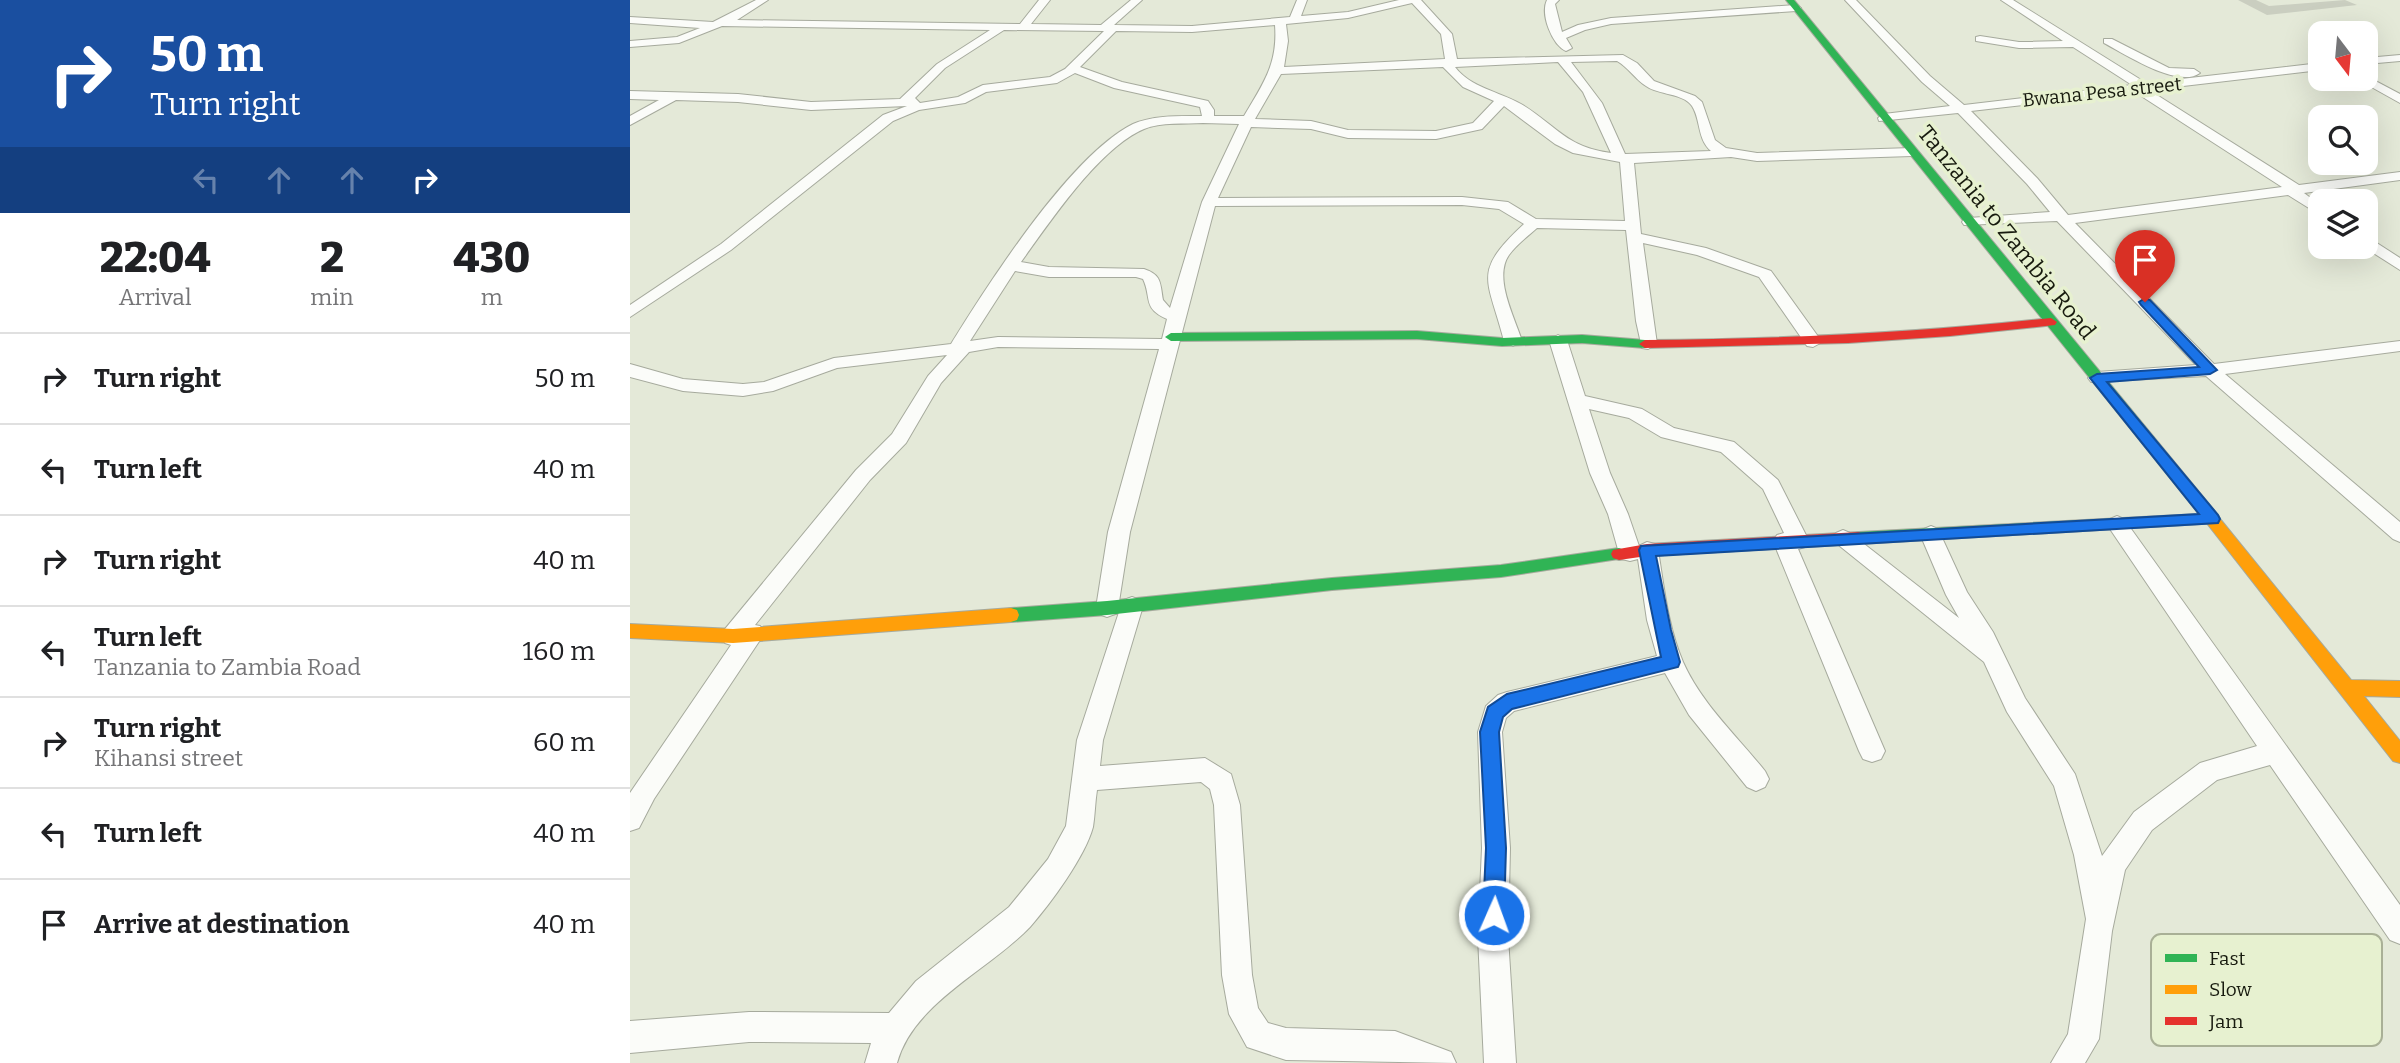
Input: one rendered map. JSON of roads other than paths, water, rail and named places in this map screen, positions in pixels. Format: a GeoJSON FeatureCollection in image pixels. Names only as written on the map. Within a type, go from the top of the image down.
{"type":"FeatureCollection","features":[{"type":"Feature","properties":{"kind":"main road","name":"Tanzania to Zambia Road"},"geometry":{"type":"LineString","coordinates":[[1793,4],[2212,519],[2400,755]]}},
{"type":"Feature","properties":{"kind":"main road"},"geometry":{"type":"LineString","coordinates":[[1170,340],[1417,335],[1513,341],[1647,344],[1813,342],[1982,330],[2050,321]]}},
{"type":"Feature","properties":{"kind":"main road"},"geometry":{"type":"LineString","coordinates":[[630,631],[743,635],[1120,607],[1332,584],[1501,571],[1638,551],[2212,519]]}},
{"type":"Feature","properties":{"kind":"main road"},"geometry":{"type":"LineString","coordinates":[[2347,688],[2400,688]]}},
{"type":"Feature","properties":{"kind":"street"},"geometry":{"type":"LineString","coordinates":[[630,44],[675,41],[719,24],[763,0]]}},
{"type":"Feature","properties":{"kind":"street"},"geometry":{"type":"LineString","coordinates":[[1023,27],[1045,0]]}},
{"type":"Feature","properties":{"kind":"street"},"geometry":{"type":"LineString","coordinates":[[630,312],[726,247],[888,118],[916,107],[945,103],[1000,85],[1053,79],[1072,69],[1137,0]]}},
{"type":"Feature","properties":{"kind":"street"},"geometry":{"type":"LineString","coordinates":[[881,1063],[888,1038],[927,992],[1020,917],[1058,868],[1079,828],[1090,740],[1120,607],[1119,532],[1176,316],[1209,202],[1247,122],[1277,71],[1287,20],[1303,0]]}},
{"type":"Feature","properties":{"kind":"street"},"geometry":{"type":"LineString","coordinates":[[630,20],[719,24],[1205,29],[1348,15],[1381,4],[1413,0],[1451,40],[1449,64],[1453,75],[1463,83],[1536,118],[1560,141],[1578,149],[1623,158],[1730,153]]}},
{"type":"Feature","properties":{"kind":"street"},"geometry":{"type":"LineString","coordinates":[[1554,0],[1550,3],[1550,10],[1567,58],[1583,79],[1623,158],[1647,344]]}},
{"type":"Feature","properties":{"kind":"street"},"geometry":{"type":"LineString","coordinates":[[1850,0],[1926,79],[1961,108],[2032,181],[2062,218],[2210,370],[2400,534]]}},
{"type":"Feature","properties":{"kind":"street"},"geometry":{"type":"LineString","coordinates":[[2006,0],[2308,202]]}},
{"type":"Feature","properties":{"kind":"street"},"geometry":{"type":"LineString","coordinates":[[1559,37],[1582,27],[1611,21],[1665,20],[1793,4]]}},
{"type":"Feature","properties":{"kind":"street"},"geometry":{"type":"LineString","coordinates":[[904,102],[941,66],[1002,27]]}},
{"type":"Feature","properties":{"kind":"street"},"geometry":{"type":"LineString","coordinates":[[1980,39],[2019,45],[2075,44]]}},
{"type":"Feature","properties":{"kind":"street"},"geometry":{"type":"LineString","coordinates":[[2108,41],[2167,71],[2220,78]]}},
{"type":"Feature","properties":{"kind":"street"},"geometry":{"type":"LineString","coordinates":[[1277,71],[1619,57],[1627,60],[1650,84],[1691,99],[1698,105],[1713,147],[1730,153],[1757,157],[1912,152]]}},
{"type":"Feature","properties":{"kind":"street"},"geometry":{"type":"LineString","coordinates":[[2379,60],[2400,58]]}},
{"type":"Feature","properties":{"kind":"street"},"geometry":{"type":"LineString","coordinates":[[2379,60],[2400,71]]}},
{"type":"Feature","properties":{"kind":"street","name":"Bwana Pesa street"},"geometry":{"type":"LineString","coordinates":[[1884,118],[2308,67]]}},
{"type":"Feature","properties":{"kind":"street"},"geometry":{"type":"LineString","coordinates":[[1072,69],[1091,73],[1118,85],[1204,104],[1208,121]]}},
{"type":"Feature","properties":{"kind":"street"},"geometry":{"type":"LineString","coordinates":[[2378,87],[2400,99]]}},
{"type":"Feature","properties":{"kind":"street"},"geometry":{"type":"LineString","coordinates":[[630,95],[738,98],[802,105],[945,103]]}},
{"type":"Feature","properties":{"kind":"street"},"geometry":{"type":"LineString","coordinates":[[630,121],[671,98]]}},
{"type":"Feature","properties":{"kind":"street"},"geometry":{"type":"LineString","coordinates":[[630,819],[645,790],[743,635],[863,475],[899,438],[934,380],[961,347],[984,302],[1012,265],[1063,198],[1104,150],[1123,134],[1142,125],[1208,121],[1311,125],[1359,134],[1436,135],[1477,126],[1503,100]]}},
{"type":"Feature","properties":{"kind":"street"},"geometry":{"type":"LineString","coordinates":[[1969,222],[2062,218],[2400,176]]}},
{"type":"Feature","properties":{"kind":"street"},"geometry":{"type":"LineString","coordinates":[[1209,202],[1462,201],[1503,205],[1533,223],[1633,231],[1751,267],[1765,274],[1813,342]]}},
{"type":"Feature","properties":{"kind":"street"},"geometry":{"type":"LineString","coordinates":[[1513,341],[1508,316],[1500,300],[1495,270],[1500,256],[1533,223]]}},
{"type":"Feature","properties":{"kind":"street"},"geometry":{"type":"LineString","coordinates":[[2378,249],[2400,265]]}},
{"type":"Feature","properties":{"kind":"street"},"geometry":{"type":"LineString","coordinates":[[1012,265],[1049,272],[1138,272],[1149,276],[1154,282],[1153,302],[1157,308],[1176,316]]}},
{"type":"Feature","properties":{"kind":"street"},"geometry":{"type":"LineString","coordinates":[[630,369],[683,385],[743,390],[767,387],[834,363],[907,356],[998,342],[1170,340]]}},
{"type":"Feature","properties":{"kind":"street"},"geometry":{"type":"LineString","coordinates":[[1558,340],[1600,473],[1638,551],[1671,662],[1686,689],[1756,779]]}},
{"type":"Feature","properties":{"kind":"street"},"geometry":{"type":"LineString","coordinates":[[2097,378],[2210,370],[2400,346]]}},
{"type":"Feature","properties":{"kind":"street"},"geometry":{"type":"LineString","coordinates":[[1577,400],[1634,413],[1668,433],[1727,447],[1771,485],[1872,751]]}},
{"type":"Feature","properties":{"kind":"street"},"geometry":{"type":"LineString","coordinates":[[2116,524],[2400,930]]}},
{"type":"Feature","properties":{"kind":"street"},"geometry":{"type":"LineString","coordinates":[[1931,534],[1957,595],[1993,657],[2016,705],[2066,782],[2088,855],[2101,917]]}},
{"type":"Feature","properties":{"kind":"street"},"geometry":{"type":"LineString","coordinates":[[1843,538],[1993,657]]}},
{"type":"Feature","properties":{"kind":"street"},"geometry":{"type":"LineString","coordinates":[[1500,1063],[1493,937],[1496,848],[1490,732],[1495,713],[1507,702],[1671,662]]}},
{"type":"Feature","properties":{"kind":"street"},"geometry":{"type":"LineString","coordinates":[[2075,1058],[2083,1039],[2101,917],[2112,864],[2143,821],[2208,771],[2276,752]]}},
{"type":"Feature","properties":{"kind":"street"},"geometry":{"type":"LineString","coordinates":[[1085,779],[1205,770],[1222,782],[1227,805],[1237,975],[1244,1014],[1258,1036],[1286,1044],[1395,1046],[1440,1063]]}},
{"type":"Feature","properties":{"kind":"street"},"geometry":{"type":"LineString","coordinates":[[630,1037],[749,1027],[897,1028]]}}]}
